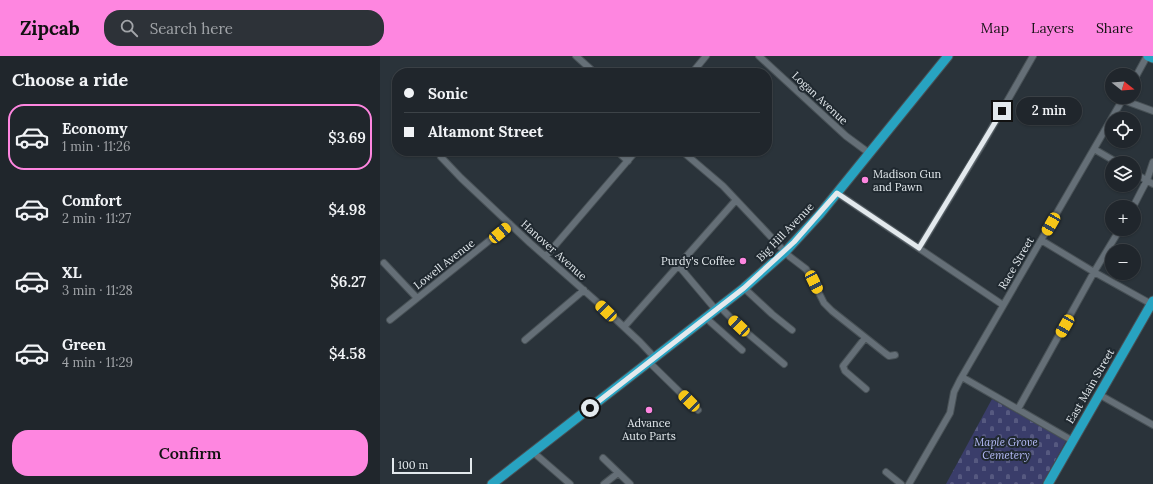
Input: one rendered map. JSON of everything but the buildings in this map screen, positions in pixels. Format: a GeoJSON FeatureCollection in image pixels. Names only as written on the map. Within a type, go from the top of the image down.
{"type":"FeatureCollection","features":[{"type":"Feature","properties":{"kind":"main road","name":"Big Hill Avenue"},"geometry":{"type":"LineString","coordinates":[[492,484],[744,288],[786,251],[837,193],[948,56]]}},
{"type":"Feature","properties":{"kind":"main road"},"geometry":{"type":"LineString","coordinates":[[1148,56],[1153,58]]}},
{"type":"Feature","properties":{"kind":"main road","name":"East Main Street"},"geometry":{"type":"LineString","coordinates":[[1048,484],[1152,303]]}},
{"type":"Feature","properties":{"kind":"street"},"geometry":{"type":"LineString","coordinates":[[576,56],[589,68]]}},
{"type":"Feature","properties":{"kind":"street"},"geometry":{"type":"LineString","coordinates":[[696,68],[706,56]]}},
{"type":"Feature","properties":{"kind":"street","name":"Logan Avenue"},"geometry":{"type":"LineString","coordinates":[[759,56],[846,136],[869,153]]}},
{"type":"Feature","properties":{"kind":"street"},"geometry":{"type":"LineString","coordinates":[[919,248],[982,145],[1033,56]]}},
{"type":"Feature","properties":{"kind":"street"},"geometry":{"type":"LineString","coordinates":[[1141,68],[1148,56]]}},
{"type":"Feature","properties":{"kind":"street","name":"Race Street"},"geometry":{"type":"LineString","coordinates":[[909,484],[950,413],[954,392],[962,377],[1120,104]]}},
{"type":"Feature","properties":{"kind":"street"},"geometry":{"type":"LineString","coordinates":[[1137,104],[1153,111]]}},
{"type":"Feature","properties":{"kind":"street"},"geometry":{"type":"LineString","coordinates":[[1094,149],[1106,156]]}},
{"type":"Feature","properties":{"kind":"street"},"geometry":{"type":"LineString","coordinates":[[622,156],[628,161]]}},
{"type":"Feature","properties":{"kind":"street"},"geometry":{"type":"LineString","coordinates":[[546,256],[632,156]]}},
{"type":"Feature","properties":{"kind":"street"},"geometry":{"type":"LineString","coordinates":[[688,156],[723,186],[766,232],[808,272],[826,306],[887,355],[895,355]]}},
{"type":"Feature","properties":{"kind":"street","name":"Hanover Avenue"},"geometry":{"type":"LineString","coordinates":[[441,157],[452,170],[510,224],[624,327],[698,410]]}},
{"type":"Feature","properties":{"kind":"street"},"geometry":{"type":"LineString","coordinates":[[1138,200],[1150,182],[1153,162]]}},
{"type":"Feature","properties":{"kind":"street"},"geometry":{"type":"LineString","coordinates":[[1141,176],[1150,182]]}},
{"type":"Feature","properties":{"kind":"street"},"geometry":{"type":"LineString","coordinates":[[837,193],[1003,305]]}},
{"type":"Feature","properties":{"kind":"street"},"geometry":{"type":"LineString","coordinates":[[624,327],[736,200]]}},
{"type":"Feature","properties":{"kind":"street","name":"Lowell Avenue"},"geometry":{"type":"LineString","coordinates":[[390,320],[510,224]]}},
{"type":"Feature","properties":{"kind":"street"},"geometry":{"type":"LineString","coordinates":[[1018,409],[1094,272],[1116,236]]}},
{"type":"Feature","properties":{"kind":"street"},"geometry":{"type":"LineString","coordinates":[[1041,240],[1094,272],[1152,303]]}},
{"type":"Feature","properties":{"kind":"street"},"geometry":{"type":"LineString","coordinates":[[384,264],[417,298]]}},
{"type":"Feature","properties":{"kind":"street"},"geometry":{"type":"LineString","coordinates":[[678,264],[718,308],[784,364]]}},
{"type":"Feature","properties":{"kind":"street"},"geometry":{"type":"LineString","coordinates":[[744,288],[792,330]]}},
{"type":"Feature","properties":{"kind":"street"},"geometry":{"type":"LineString","coordinates":[[525,340],[584,290]]}},
{"type":"Feature","properties":{"kind":"street"},"geometry":{"type":"LineString","coordinates":[[706,318],[742,350]]}},
{"type":"Feature","properties":{"kind":"street"},"geometry":{"type":"LineString","coordinates":[[865,338],[843,366],[845,372],[866,389]]}},
{"type":"Feature","properties":{"kind":"street"},"geometry":{"type":"LineString","coordinates":[[962,377],[1073,440]]}},
{"type":"Feature","properties":{"kind":"street"},"geometry":{"type":"LineString","coordinates":[[1100,394],[1153,425]]}},
{"type":"Feature","properties":{"kind":"street"},"geometry":{"type":"LineString","coordinates":[[534,452],[570,484]]}},
{"type":"Feature","properties":{"kind":"street"},"geometry":{"type":"LineString","coordinates":[[603,458],[630,484]]}},
{"type":"Feature","properties":{"kind":"street"},"geometry":{"type":"LineString","coordinates":[[886,472],[901,484]]}},
{"type":"Feature","properties":{"kind":"street"},"geometry":{"type":"LineString","coordinates":[[604,484],[618,473]]}},
{"type":"Feature","properties":{"kind":"green space","name":"Maple Grove Cemetery"},"geometry":{"type":"Polygon","coordinates":[[[992,399],[1066,441],[1042,484],[946,484],[992,399]]]}},
{"type":"Feature","properties":{"kind":"place","name":"Madison Gun and Pawn"},"geometry":{"type":"Point","coordinates":[865,180]}},
{"type":"Feature","properties":{"kind":"place","name":"Purdy's Coffee"},"geometry":{"type":"Point","coordinates":[743,261]}},
{"type":"Feature","properties":{"kind":"place","name":"Advance Auto Parts"},"geometry":{"type":"Point","coordinates":[649,410]}},
{"type":"Feature","properties":{"kind":"route"},"geometry":{"type":"LineString","coordinates":[[590,408],[744,288],[776,260],[802,234],[837,193],[919,248],[1002,111]]}}]}
